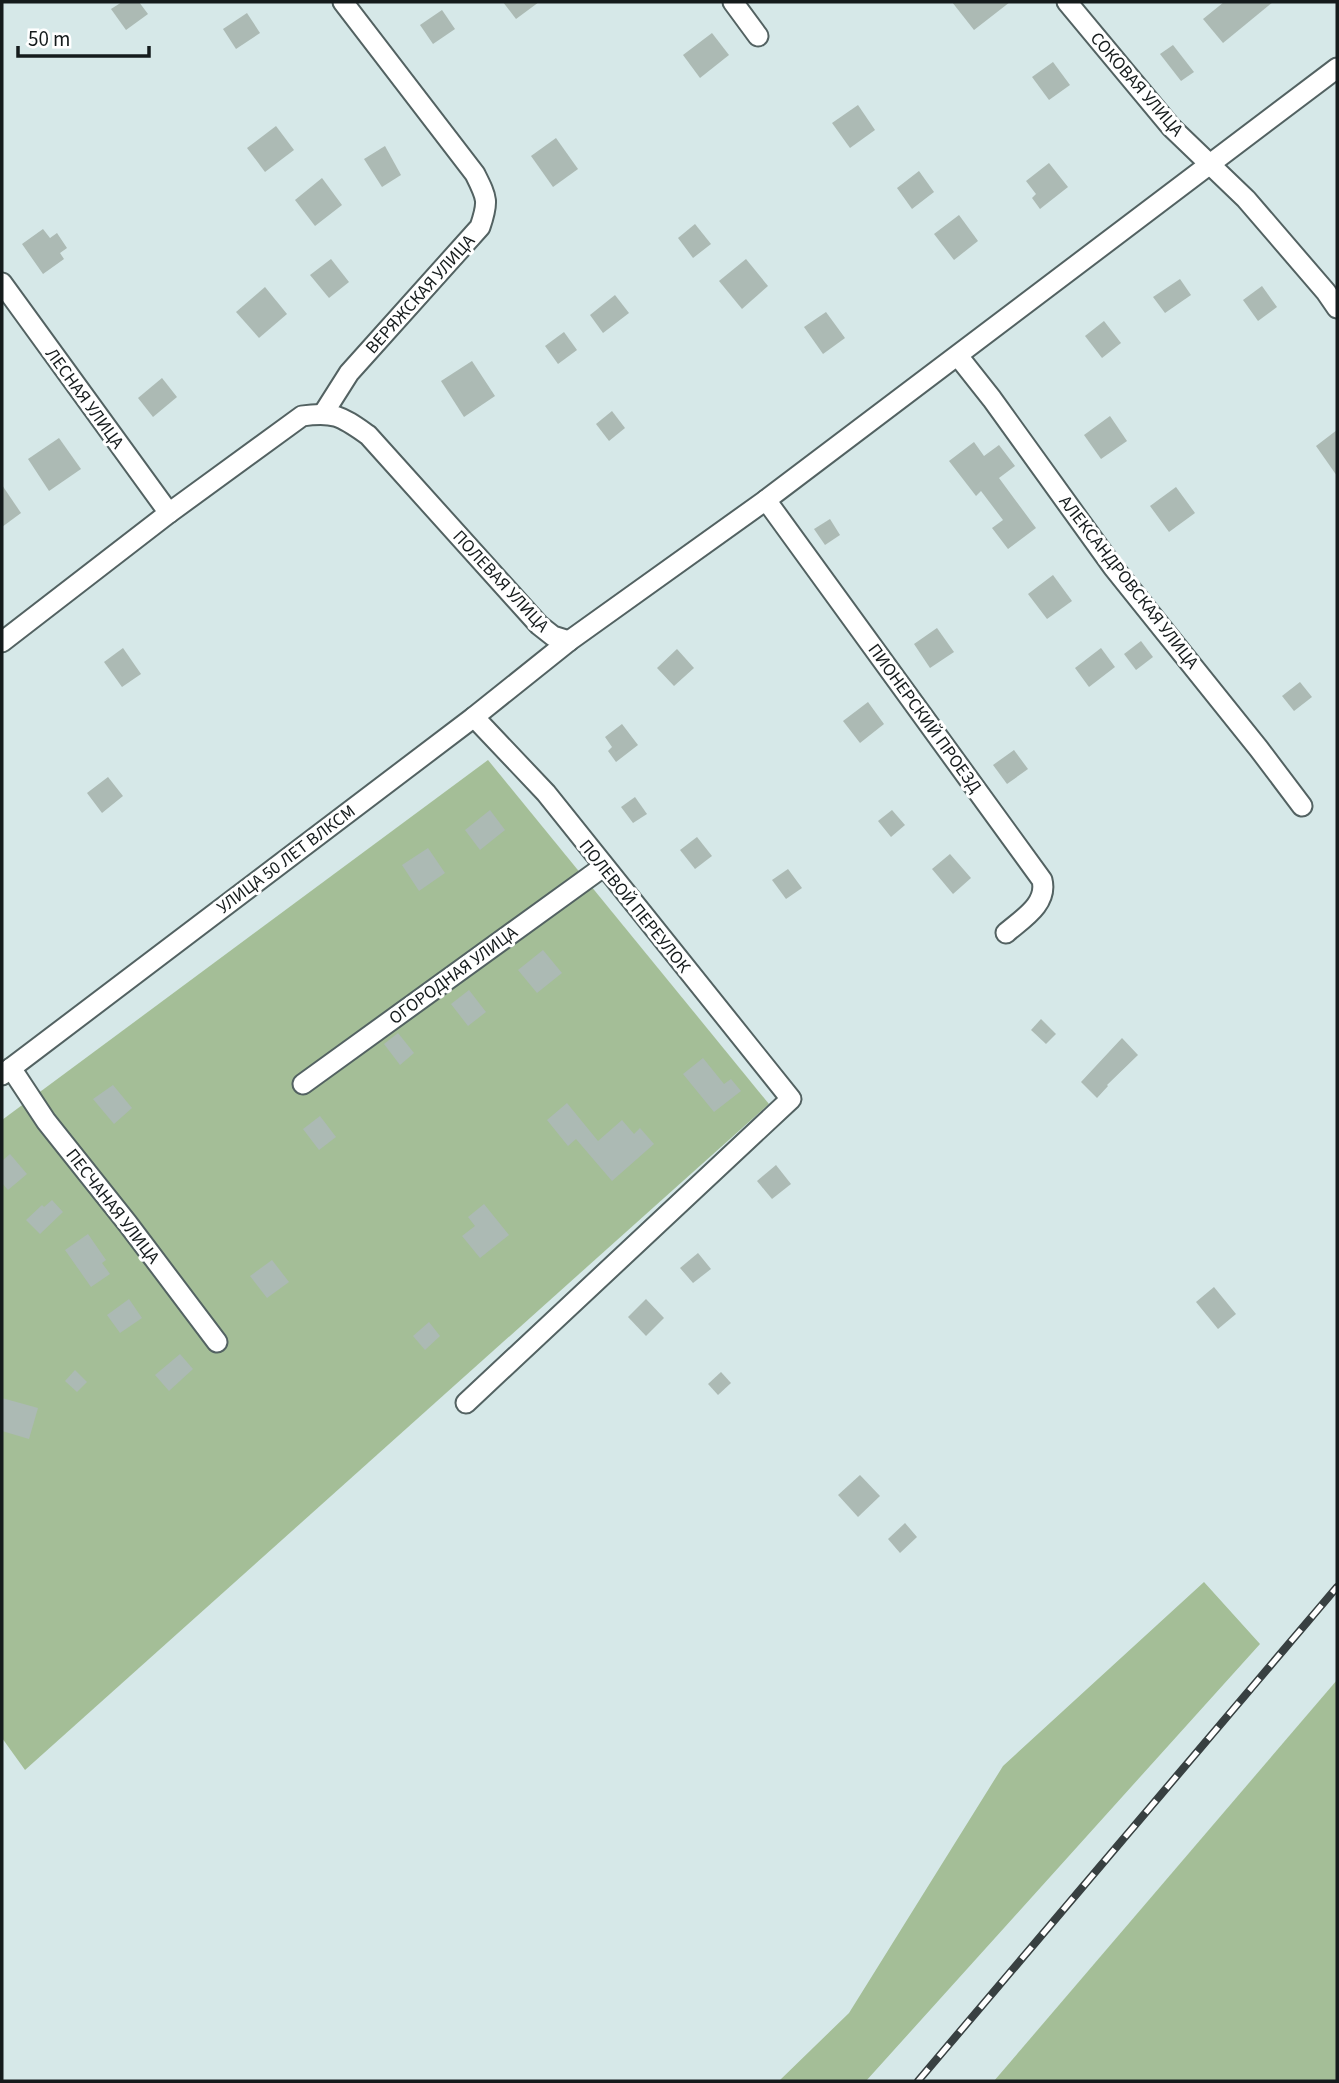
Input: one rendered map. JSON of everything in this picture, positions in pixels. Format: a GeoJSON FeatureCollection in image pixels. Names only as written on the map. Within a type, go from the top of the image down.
{"type":"FeatureCollection","features":[{"type":"Feature","properties":{"kind":"street","name":"ВЕРЯЖСКАЯ УЛИЦА"},"geometry":{"type":"LineString","coordinates":[[323,414],[349,373],[480,227],[487,209],[484,193],[475,174],[343,2]]}},
{"type":"Feature","properties":{"kind":"street"},"geometry":{"type":"LineString","coordinates":[[733,2],[758,36]]}},
{"type":"Feature","properties":{"kind":"street","name":"СОКОВАЯ УЛИЦА"},"geometry":{"type":"LineString","coordinates":[[1067,2],[1171,127],[1246,199],[1337,308]]}},
{"type":"Feature","properties":{"kind":"street"},"geometry":{"type":"LineString","coordinates":[[1210,164],[1337,68]]}},
{"type":"Feature","properties":{"kind":"street","name":"ПОЛЕВАЯ УЛИЦА"},"geometry":{"type":"LineString","coordinates":[[323,414],[342,417],[368,435],[539,625],[553,636],[569,641],[766,500],[1210,164]]}},
{"type":"Feature","properties":{"kind":"street","name":"ЛЕСНАЯ УЛИЦА"},"geometry":{"type":"LineString","coordinates":[[2,283],[169,513]]}},
{"type":"Feature","properties":{"kind":"street","name":"АЛЕКСАНДРОВСКАЯ УЛИЦА"},"geometry":{"type":"LineString","coordinates":[[958,356],[1113,567],[1302,806]]}},
{"type":"Feature","properties":{"kind":"street"},"geometry":{"type":"LineString","coordinates":[[2,642],[169,513],[302,416],[323,414]]}},
{"type":"Feature","properties":{"kind":"street","name":"ПИОНЕРСКИЙ ПРОЕЗД"},"geometry":{"type":"LineString","coordinates":[[766,500],[1042,880],[1044,888],[1037,905],[1006,933]]}},
{"type":"Feature","properties":{"kind":"street","name":"УЛИЦА 50 ЛЕТ ВЛКСМ"},"geometry":{"type":"LineString","coordinates":[[6,1072],[474,717],[569,641]]}},
{"type":"Feature","properties":{"kind":"street","name":"ПОЛЕВОЙ ПЕРЕУЛОК"},"geometry":{"type":"LineString","coordinates":[[466,1403],[791,1100],[546,793],[474,717]]}},
{"type":"Feature","properties":{"kind":"street","name":"ОГОРОДНАЯ УЛИЦА"},"geometry":{"type":"LineString","coordinates":[[303,1084],[603,867]]}},
{"type":"Feature","properties":{"kind":"street","name":"ПЕСЧАНАЯ УЛИЦА"},"geometry":{"type":"LineString","coordinates":[[6,1072],[128,1224],[217,1342]]}},
{"type":"Feature","properties":{"kind":"green space"},"geometry":{"type":"Polygon","coordinates":[[[488,760],[769,1104],[25,1770],[2,1738],[2,1120],[488,760]]]}},
{"type":"Feature","properties":{"kind":"green space"},"geometry":{"type":"Polygon","coordinates":[[[1204,1582],[1260,1644],[866,2081],[779,2081],[849,2013],[1003,1766],[1204,1582]]]}},
{"type":"Feature","properties":{"kind":"green space"},"geometry":{"type":"Polygon","coordinates":[[[1337,1680],[1337,2081],[994,2081],[1337,1680]]]}},
{"type":"Feature","properties":{"kind":"building"},"geometry":{"type":"Polygon","coordinates":[[[122,2],[139,2],[148,14],[126,30],[111,9],[122,2]]]}},
{"type":"Feature","properties":{"kind":"building"},"geometry":{"type":"Polygon","coordinates":[[[503,2],[539,2],[516,19],[503,2]]]}},
{"type":"Feature","properties":{"kind":"building"},"geometry":{"type":"Polygon","coordinates":[[[952,2],[1010,2],[974,30],[952,2]]]}},
{"type":"Feature","properties":{"kind":"building"},"geometry":{"type":"Polygon","coordinates":[[[1224,2],[1273,2],[1223,43],[1203,19],[1224,2]]]}},
{"type":"Feature","properties":{"kind":"building"},"geometry":{"type":"Polygon","coordinates":[[[442,10],[455,29],[433,44],[420,25],[442,10]]]}},
{"type":"Feature","properties":{"kind":"building"},"geometry":{"type":"Polygon","coordinates":[[[247,13],[260,33],[236,49],[223,29],[247,13]]]}},
{"type":"Feature","properties":{"kind":"building"},"geometry":{"type":"Polygon","coordinates":[[[712,33],[729,55],[700,78],[683,55],[712,33]]]}},
{"type":"Feature","properties":{"kind":"building"},"geometry":{"type":"Polygon","coordinates":[[[1173,45],[1194,72],[1181,81],[1160,54],[1173,45]]]}},
{"type":"Feature","properties":{"kind":"building"},"geometry":{"type":"Polygon","coordinates":[[[1053,62],[1070,85],[1049,100],[1032,77],[1053,62]]]}},
{"type":"Feature","properties":{"kind":"building"},"geometry":{"type":"Polygon","coordinates":[[[858,105],[875,130],[850,148],[832,123],[858,105]]]}},
{"type":"Feature","properties":{"kind":"building"},"geometry":{"type":"Polygon","coordinates":[[[276,126],[294,150],[265,172],[247,148],[276,126]]]}},
{"type":"Feature","properties":{"kind":"building"},"geometry":{"type":"Polygon","coordinates":[[[556,138],[578,169],[553,187],[531,156],[556,138]]]}},
{"type":"Feature","properties":{"kind":"building"},"geometry":{"type":"Polygon","coordinates":[[[385,146],[401,175],[382,187],[364,159],[385,146]]]}},
{"type":"Feature","properties":{"kind":"building"},"geometry":{"type":"Polygon","coordinates":[[[1049,163],[1068,187],[1040,209],[1032,198],[1036,194],[1026,181],[1049,163]]]}},
{"type":"Feature","properties":{"kind":"building"},"geometry":{"type":"Polygon","coordinates":[[[919,171],[934,192],[912,209],[897,188],[919,171]]]}},
{"type":"Feature","properties":{"kind":"building"},"geometry":{"type":"Polygon","coordinates":[[[322,178],[342,205],[315,226],[295,200],[322,178]]]}},
{"type":"Feature","properties":{"kind":"building"},"geometry":{"type":"Polygon","coordinates":[[[959,215],[978,241],[954,260],[934,234],[959,215]]]}},
{"type":"Feature","properties":{"kind":"building"},"geometry":{"type":"Polygon","coordinates":[[[695,224],[711,244],[693,258],[678,238],[695,224]]]}},
{"type":"Feature","properties":{"kind":"building"},"geometry":{"type":"Polygon","coordinates":[[[43,229],[50,238],[57,233],[67,248],[60,253],[64,259],[43,274],[22,244],[43,229]]]}},
{"type":"Feature","properties":{"kind":"building"},"geometry":{"type":"Polygon","coordinates":[[[331,259],[349,282],[329,298],[310,275],[331,259]]]}},
{"type":"Feature","properties":{"kind":"building"},"geometry":{"type":"Polygon","coordinates":[[[746,259],[768,286],[742,309],[719,281],[746,259]]]}},
{"type":"Feature","properties":{"kind":"building"},"geometry":{"type":"Polygon","coordinates":[[[1180,279],[1191,295],[1165,313],[1153,297],[1180,279]]]}},
{"type":"Feature","properties":{"kind":"building"},"geometry":{"type":"Polygon","coordinates":[[[1262,286],[1277,307],[1258,321],[1243,300],[1262,286]]]}},
{"type":"Feature","properties":{"kind":"building"},"geometry":{"type":"Polygon","coordinates":[[[265,287],[287,314],[259,338],[236,312],[265,287]]]}},
{"type":"Feature","properties":{"kind":"building"},"geometry":{"type":"Polygon","coordinates":[[[615,295],[629,313],[603,333],[590,315],[615,295]]]}},
{"type":"Feature","properties":{"kind":"building"},"geometry":{"type":"Polygon","coordinates":[[[826,312],[845,338],[823,354],[804,327],[826,312]]]}},
{"type":"Feature","properties":{"kind":"building"},"geometry":{"type":"Polygon","coordinates":[[[1104,321],[1121,343],[1102,358],[1085,336],[1104,321]]]}},
{"type":"Feature","properties":{"kind":"building"},"geometry":{"type":"Polygon","coordinates":[[[564,332],[577,350],[558,364],[545,346],[564,332]]]}},
{"type":"Feature","properties":{"kind":"building"},"geometry":{"type":"Polygon","coordinates":[[[472,361],[495,396],[464,417],[441,381],[472,361]]]}},
{"type":"Feature","properties":{"kind":"building"},"geometry":{"type":"Polygon","coordinates":[[[162,378],[177,397],[153,417],[138,398],[162,378]]]}},
{"type":"Feature","properties":{"kind":"building"},"geometry":{"type":"Polygon","coordinates":[[[612,411],[625,428],[609,441],[596,424],[612,411]]]}},
{"type":"Feature","properties":{"kind":"building"},"geometry":{"type":"Polygon","coordinates":[[[1110,416],[1127,441],[1101,459],[1084,435],[1110,416]]]}},
{"type":"Feature","properties":{"kind":"building"},"geometry":{"type":"Polygon","coordinates":[[[1337,430],[1337,476],[1316,446],[1337,430]]]}},
{"type":"Feature","properties":{"kind":"building"},"geometry":{"type":"Polygon","coordinates":[[[59,438],[81,469],[49,491],[28,459],[59,438]]]}},
{"type":"Feature","properties":{"kind":"building"},"geometry":{"type":"Polygon","coordinates":[[[974,442],[984,456],[999,445],[1015,466],[999,478],[1036,528],[1008,549],[992,528],[1003,520],[981,491],[976,496],[949,461],[974,442]]]}},
{"type":"Feature","properties":{"kind":"building"},"geometry":{"type":"Polygon","coordinates":[[[2,485],[21,513],[2,527],[2,485]]]}},
{"type":"Feature","properties":{"kind":"building"},"geometry":{"type":"Polygon","coordinates":[[[1176,487],[1195,513],[1169,532],[1150,506],[1176,487]]]}},
{"type":"Feature","properties":{"kind":"building"},"geometry":{"type":"Polygon","coordinates":[[[830,519],[840,535],[825,545],[814,529],[830,519]]]}},
{"type":"Feature","properties":{"kind":"building"},"geometry":{"type":"Polygon","coordinates":[[[1053,575],[1072,601],[1047,619],[1028,594],[1053,575]]]}},
{"type":"Feature","properties":{"kind":"building"},"geometry":{"type":"Polygon","coordinates":[[[937,628],[954,652],[930,668],[914,644],[937,628]]]}},
{"type":"Feature","properties":{"kind":"building"},"geometry":{"type":"Polygon","coordinates":[[[1141,641],[1153,657],[1136,670],[1124,654],[1141,641]]]}},
{"type":"Feature","properties":{"kind":"building"},"geometry":{"type":"Polygon","coordinates":[[[123,648],[141,674],[122,687],[104,662],[123,648]]]}},
{"type":"Feature","properties":{"kind":"building"},"geometry":{"type":"Polygon","coordinates":[[[1101,648],[1115,667],[1089,687],[1075,668],[1101,648]]]}},
{"type":"Feature","properties":{"kind":"building"},"geometry":{"type":"Polygon","coordinates":[[[677,649],[694,668],[674,686],[657,668],[677,649]]]}},
{"type":"Feature","properties":{"kind":"building"},"geometry":{"type":"Polygon","coordinates":[[[1300,682],[1312,697],[1294,711],[1282,696],[1300,682]]]}},
{"type":"Feature","properties":{"kind":"building"},"geometry":{"type":"Polygon","coordinates":[[[868,702],[884,724],[860,743],[843,721],[868,702]]]}},
{"type":"Feature","properties":{"kind":"building"},"geometry":{"type":"Polygon","coordinates":[[[622,724],[638,745],[616,762],[608,751],[612,747],[605,737],[622,724]]]}},
{"type":"Feature","properties":{"kind":"building"},"geometry":{"type":"Polygon","coordinates":[[[1014,750],[1028,769],[1007,784],[993,765],[1014,750]]]}},
{"type":"Feature","properties":{"kind":"building"},"geometry":{"type":"Polygon","coordinates":[[[108,777],[123,796],[102,813],[87,793],[108,777]]]}},
{"type":"Feature","properties":{"kind":"building"},"geometry":{"type":"Polygon","coordinates":[[[635,797],[647,814],[633,823],[621,807],[635,797]]]}},
{"type":"Feature","properties":{"kind":"building"},"geometry":{"type":"Polygon","coordinates":[[[490,810],[505,830],[480,850],[465,830],[490,810]]]}},
{"type":"Feature","properties":{"kind":"building"},"geometry":{"type":"Polygon","coordinates":[[[892,810],[905,825],[891,837],[878,821],[892,810]]]}},
{"type":"Feature","properties":{"kind":"building"},"geometry":{"type":"Polygon","coordinates":[[[697,837],[712,856],[695,869],[680,850],[697,837]]]}},
{"type":"Feature","properties":{"kind":"building"},"geometry":{"type":"Polygon","coordinates":[[[428,848],[445,873],[419,891],[402,865],[428,848]]]}},
{"type":"Feature","properties":{"kind":"building"},"geometry":{"type":"Polygon","coordinates":[[[950,854],[971,878],[953,894],[932,869],[950,854]]]}},
{"type":"Feature","properties":{"kind":"building"},"geometry":{"type":"Polygon","coordinates":[[[788,869],[802,888],[786,899],[772,880],[788,869]]]}},
{"type":"Feature","properties":{"kind":"building"},"geometry":{"type":"Polygon","coordinates":[[[543,950],[562,973],[537,993],[518,970],[543,950]]]}},
{"type":"Feature","properties":{"kind":"building"},"geometry":{"type":"Polygon","coordinates":[[[469,990],[486,1012],[468,1026],[451,1004],[469,990]]]}},
{"type":"Feature","properties":{"kind":"building"},"geometry":{"type":"Polygon","coordinates":[[[1041,1019],[1056,1034],[1046,1044],[1031,1030],[1041,1019]]]}},
{"type":"Feature","properties":{"kind":"building"},"geometry":{"type":"Polygon","coordinates":[[[398,1033],[414,1053],[400,1065],[384,1044],[398,1033]]]}},
{"type":"Feature","properties":{"kind":"building"},"geometry":{"type":"Polygon","coordinates":[[[1122,1038],[1138,1055],[1097,1098],[1081,1082],[1122,1038]]]}},
{"type":"Feature","properties":{"kind":"building"},"geometry":{"type":"Polygon","coordinates":[[[703,1058],[724,1084],[731,1079],[741,1091],[714,1112],[683,1074],[703,1058]]]}},
{"type":"Feature","properties":{"kind":"building"},"geometry":{"type":"Polygon","coordinates":[[[113,1085],[132,1108],[114,1124],[93,1099],[113,1085]]]}},
{"type":"Feature","properties":{"kind":"building"},"geometry":{"type":"Polygon","coordinates":[[[567,1103],[598,1141],[622,1120],[634,1134],[640,1128],[654,1144],[612,1181],[576,1139],[568,1146],[547,1120],[567,1103]]]}},
{"type":"Feature","properties":{"kind":"building"},"geometry":{"type":"Polygon","coordinates":[[[320,1116],[336,1137],[319,1150],[303,1129],[320,1116]]]}},
{"type":"Feature","properties":{"kind":"building"},"geometry":{"type":"Polygon","coordinates":[[[10,1154],[27,1174],[8,1190],[2,1183],[2,1161],[10,1154]]]}},
{"type":"Feature","properties":{"kind":"building"},"geometry":{"type":"Polygon","coordinates":[[[776,1165],[791,1184],[772,1199],[757,1181],[776,1165]]]}},
{"type":"Feature","properties":{"kind":"building"},"geometry":{"type":"Polygon","coordinates":[[[52,1200],[63,1212],[40,1234],[26,1220],[42,1205],[44,1207],[52,1200]]]}},
{"type":"Feature","properties":{"kind":"building"},"geometry":{"type":"Polygon","coordinates":[[[484,1204],[509,1235],[480,1258],[462,1236],[475,1226],[468,1217],[484,1204]]]}},
{"type":"Feature","properties":{"kind":"building"},"geometry":{"type":"Polygon","coordinates":[[[88,1234],[106,1260],[102,1263],[110,1274],[91,1287],[65,1250],[88,1234]]]}},
{"type":"Feature","properties":{"kind":"building"},"geometry":{"type":"Polygon","coordinates":[[[698,1253],[711,1269],[693,1283],[680,1268],[698,1253]]]}},
{"type":"Feature","properties":{"kind":"building"},"geometry":{"type":"Polygon","coordinates":[[[272,1260],[289,1282],[267,1298],[250,1276],[272,1260]]]}},
{"type":"Feature","properties":{"kind":"building"},"geometry":{"type":"Polygon","coordinates":[[[1214,1287],[1236,1314],[1218,1329],[1196,1302],[1214,1287]]]}},
{"type":"Feature","properties":{"kind":"building"},"geometry":{"type":"Polygon","coordinates":[[[129,1299],[142,1318],[120,1333],[107,1315],[129,1299]]]}},
{"type":"Feature","properties":{"kind":"building"},"geometry":{"type":"Polygon","coordinates":[[[646,1299],[664,1318],[646,1336],[628,1317],[646,1299]]]}},
{"type":"Feature","properties":{"kind":"building"},"geometry":{"type":"Polygon","coordinates":[[[429,1322],[440,1336],[425,1350],[413,1336],[429,1322]]]}},
{"type":"Feature","properties":{"kind":"building"},"geometry":{"type":"Polygon","coordinates":[[[180,1354],[193,1369],[169,1391],[155,1375],[180,1354]]]}},
{"type":"Feature","properties":{"kind":"building"},"geometry":{"type":"Polygon","coordinates":[[[75,1370],[87,1382],[77,1392],[65,1381],[75,1370]]]}},
{"type":"Feature","properties":{"kind":"building"},"geometry":{"type":"Polygon","coordinates":[[[721,1372],[731,1383],[718,1395],[708,1384],[721,1372]]]}},
{"type":"Feature","properties":{"kind":"building"},"geometry":{"type":"Polygon","coordinates":[[[2,1398],[38,1408],[29,1439],[2,1431],[2,1398]]]}},
{"type":"Feature","properties":{"kind":"building"},"geometry":{"type":"Polygon","coordinates":[[[860,1475],[880,1496],[858,1517],[838,1495],[860,1475]]]}},
{"type":"Feature","properties":{"kind":"building"},"geometry":{"type":"Polygon","coordinates":[[[905,1523],[917,1537],[900,1553],[888,1539],[905,1523]]]}},
{"type":"Feature","properties":{"kind":"railway"},"geometry":{"type":"LineString","coordinates":[[918,2081],[1337,1587]]}}]}
